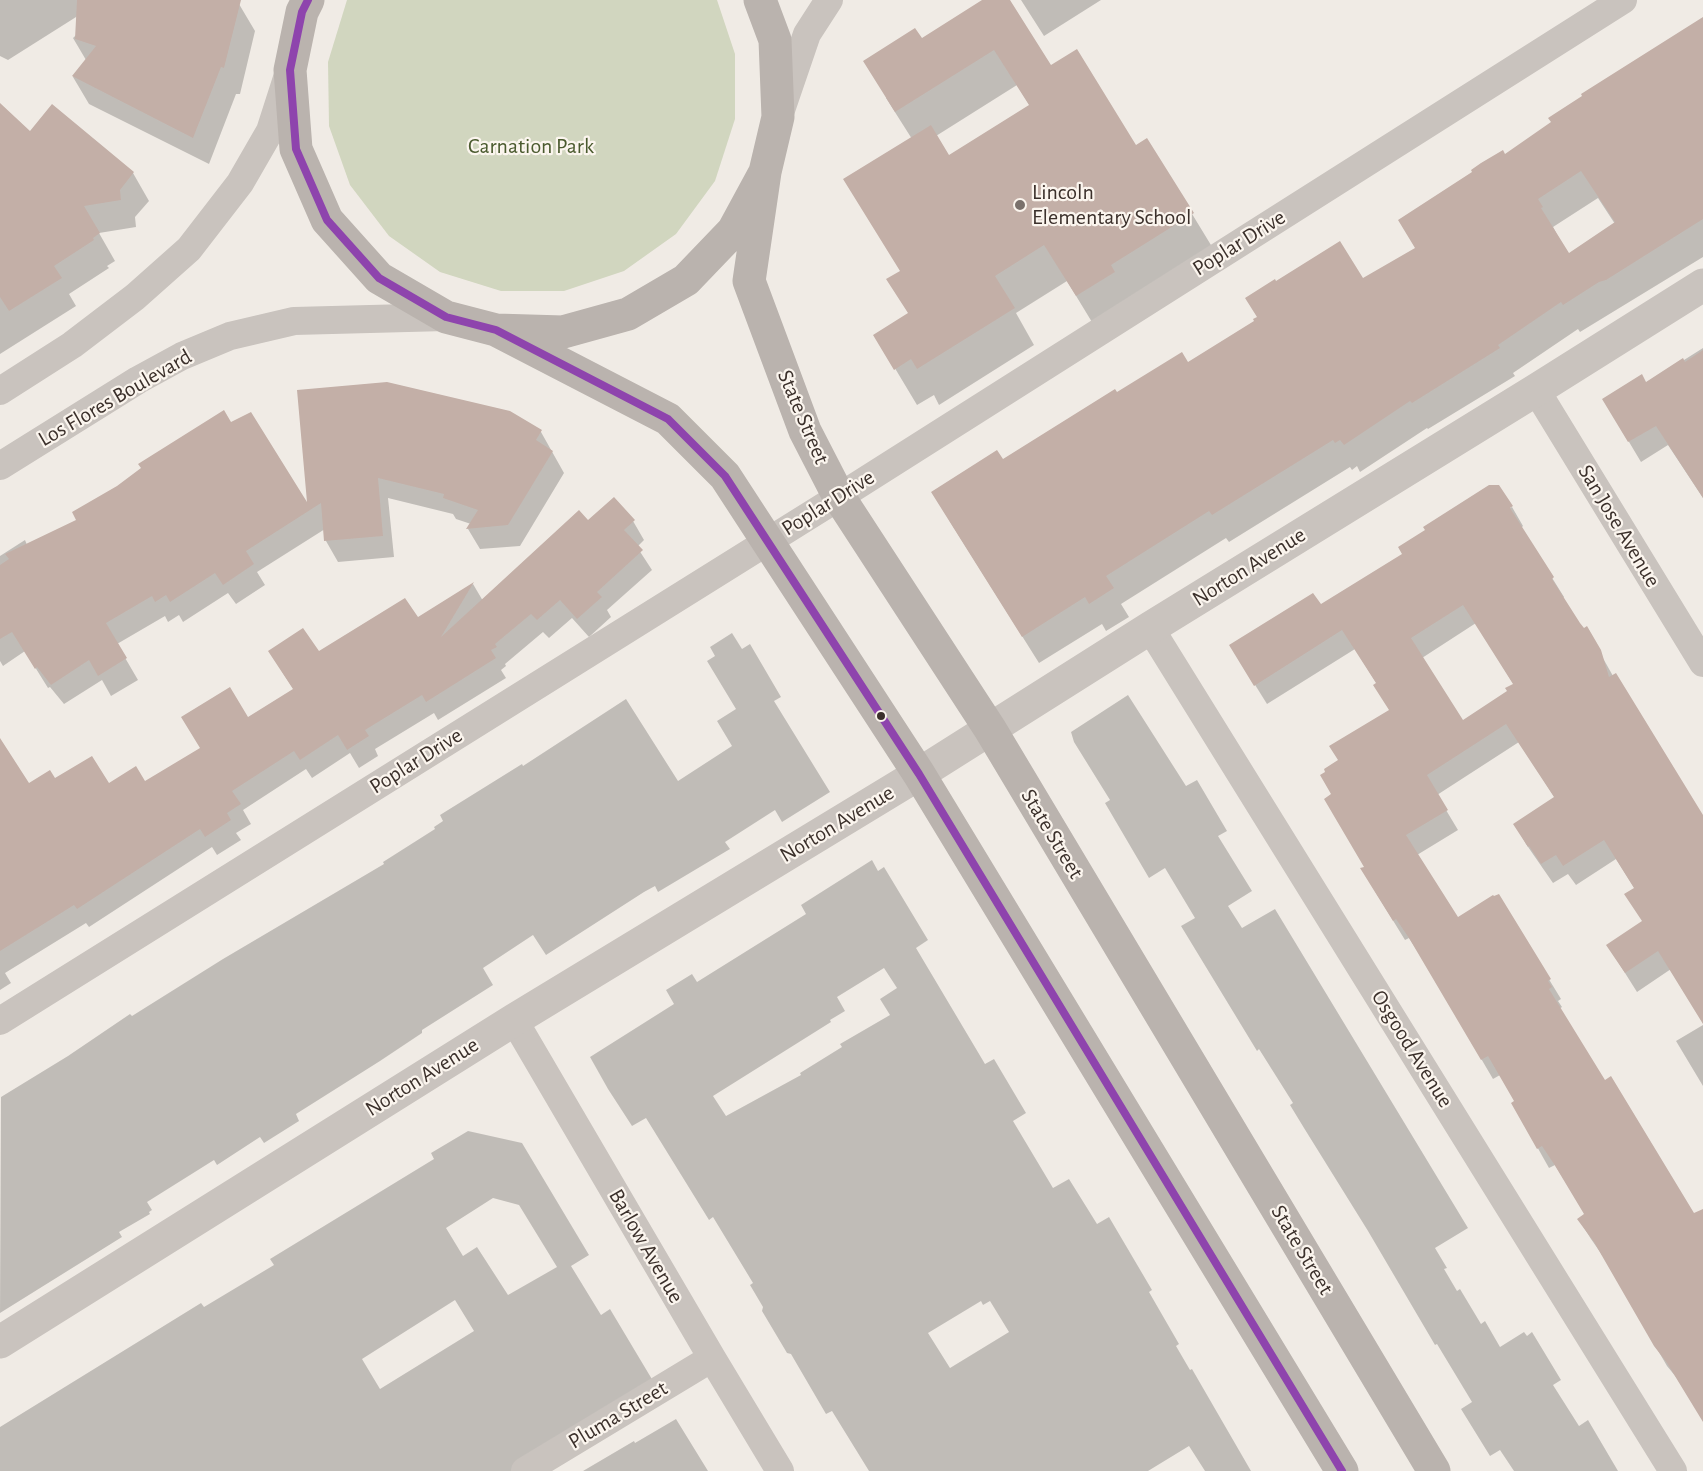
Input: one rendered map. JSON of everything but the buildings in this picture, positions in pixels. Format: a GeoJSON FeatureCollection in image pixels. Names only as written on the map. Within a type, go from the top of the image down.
{"type":"FeatureCollection","features":[{"type":"Feature","properties":{"kind":"main road"},"geometry":{"type":"LineString","coordinates":[[496,330],[563,332],[628,314],[686,280],[733,231],[765,172],[778,117],[775,40],[760,0]]}},
{"type":"Feature","properties":{"kind":"main road"},"geometry":{"type":"LineString","coordinates":[[304,4],[290,70],[296,148],[327,220],[379,278],[446,317],[496,330],[668,419],[725,476],[919,774],[1342,1471]]}},
{"type":"Feature","properties":{"kind":"main road","name":"State Street"},"geometry":{"type":"LineString","coordinates":[[765,172],[749,281],[805,431],[839,497],[990,729],[1434,1471]]}},
{"type":"Feature","properties":{"kind":"street"},"geometry":{"type":"LineString","coordinates":[[778,117],[807,34],[830,0]]}},
{"type":"Feature","properties":{"kind":"street","name":"Poplar Drive"},"geometry":{"type":"LineString","coordinates":[[0,1021],[839,497],[1623,0]]}},
{"type":"Feature","properties":{"kind":"street"},"geometry":{"type":"LineString","coordinates":[[0,391],[90,332],[135,297],[189,249],[240,183],[270,131],[290,70]]}},
{"type":"Feature","properties":{"kind":"street","name":"Norton Avenue"},"geometry":{"type":"LineString","coordinates":[[0,1342],[514,1020],[919,774],[1703,285]]}},
{"type":"Feature","properties":{"kind":"street","name":"Los Flores Boulevard"},"geometry":{"type":"LineString","coordinates":[[0,466],[138,380],[182,356],[230,336],[294,321],[446,317]]}},
{"type":"Feature","properties":{"kind":"street","name":"San Jose Avenue"},"geometry":{"type":"LineString","coordinates":[[1536,390],[1703,663]]}},
{"type":"Feature","properties":{"kind":"street","name":"Osgood Avenue"},"geometry":{"type":"LineString","coordinates":[[1150,628],[1673,1471]]}},
{"type":"Feature","properties":{"kind":"street","name":"Barlow Avenue"},"geometry":{"type":"LineString","coordinates":[[514,1020],[780,1471]]}},
{"type":"Feature","properties":{"kind":"street","name":"Pluma Street"},"geometry":{"type":"LineString","coordinates":[[525,1471],[712,1359]]}},
{"type":"Feature","properties":{"kind":"green space","name":"Carnation Park"},"geometry":{"type":"Polygon","coordinates":[[[347,0],[717,0],[735,54],[735,119],[715,181],[676,234],[624,271],[564,291],[501,291],[440,272],[389,236],[350,185],[329,126],[328,62],[347,0]]]}},
{"type":"Feature","properties":{"kind":"transit line"},"geometry":{"type":"LineString","coordinates":[[308,0],[302,12],[290,70],[296,149],[327,220],[379,278],[446,317],[496,330],[668,419],[725,476],[919,774],[1342,1471]]}},
{"type":"Feature","properties":{"kind":"place","name":"Lincoln Elementary School"},"geometry":{"type":"Point","coordinates":[1020,205]}}]}
